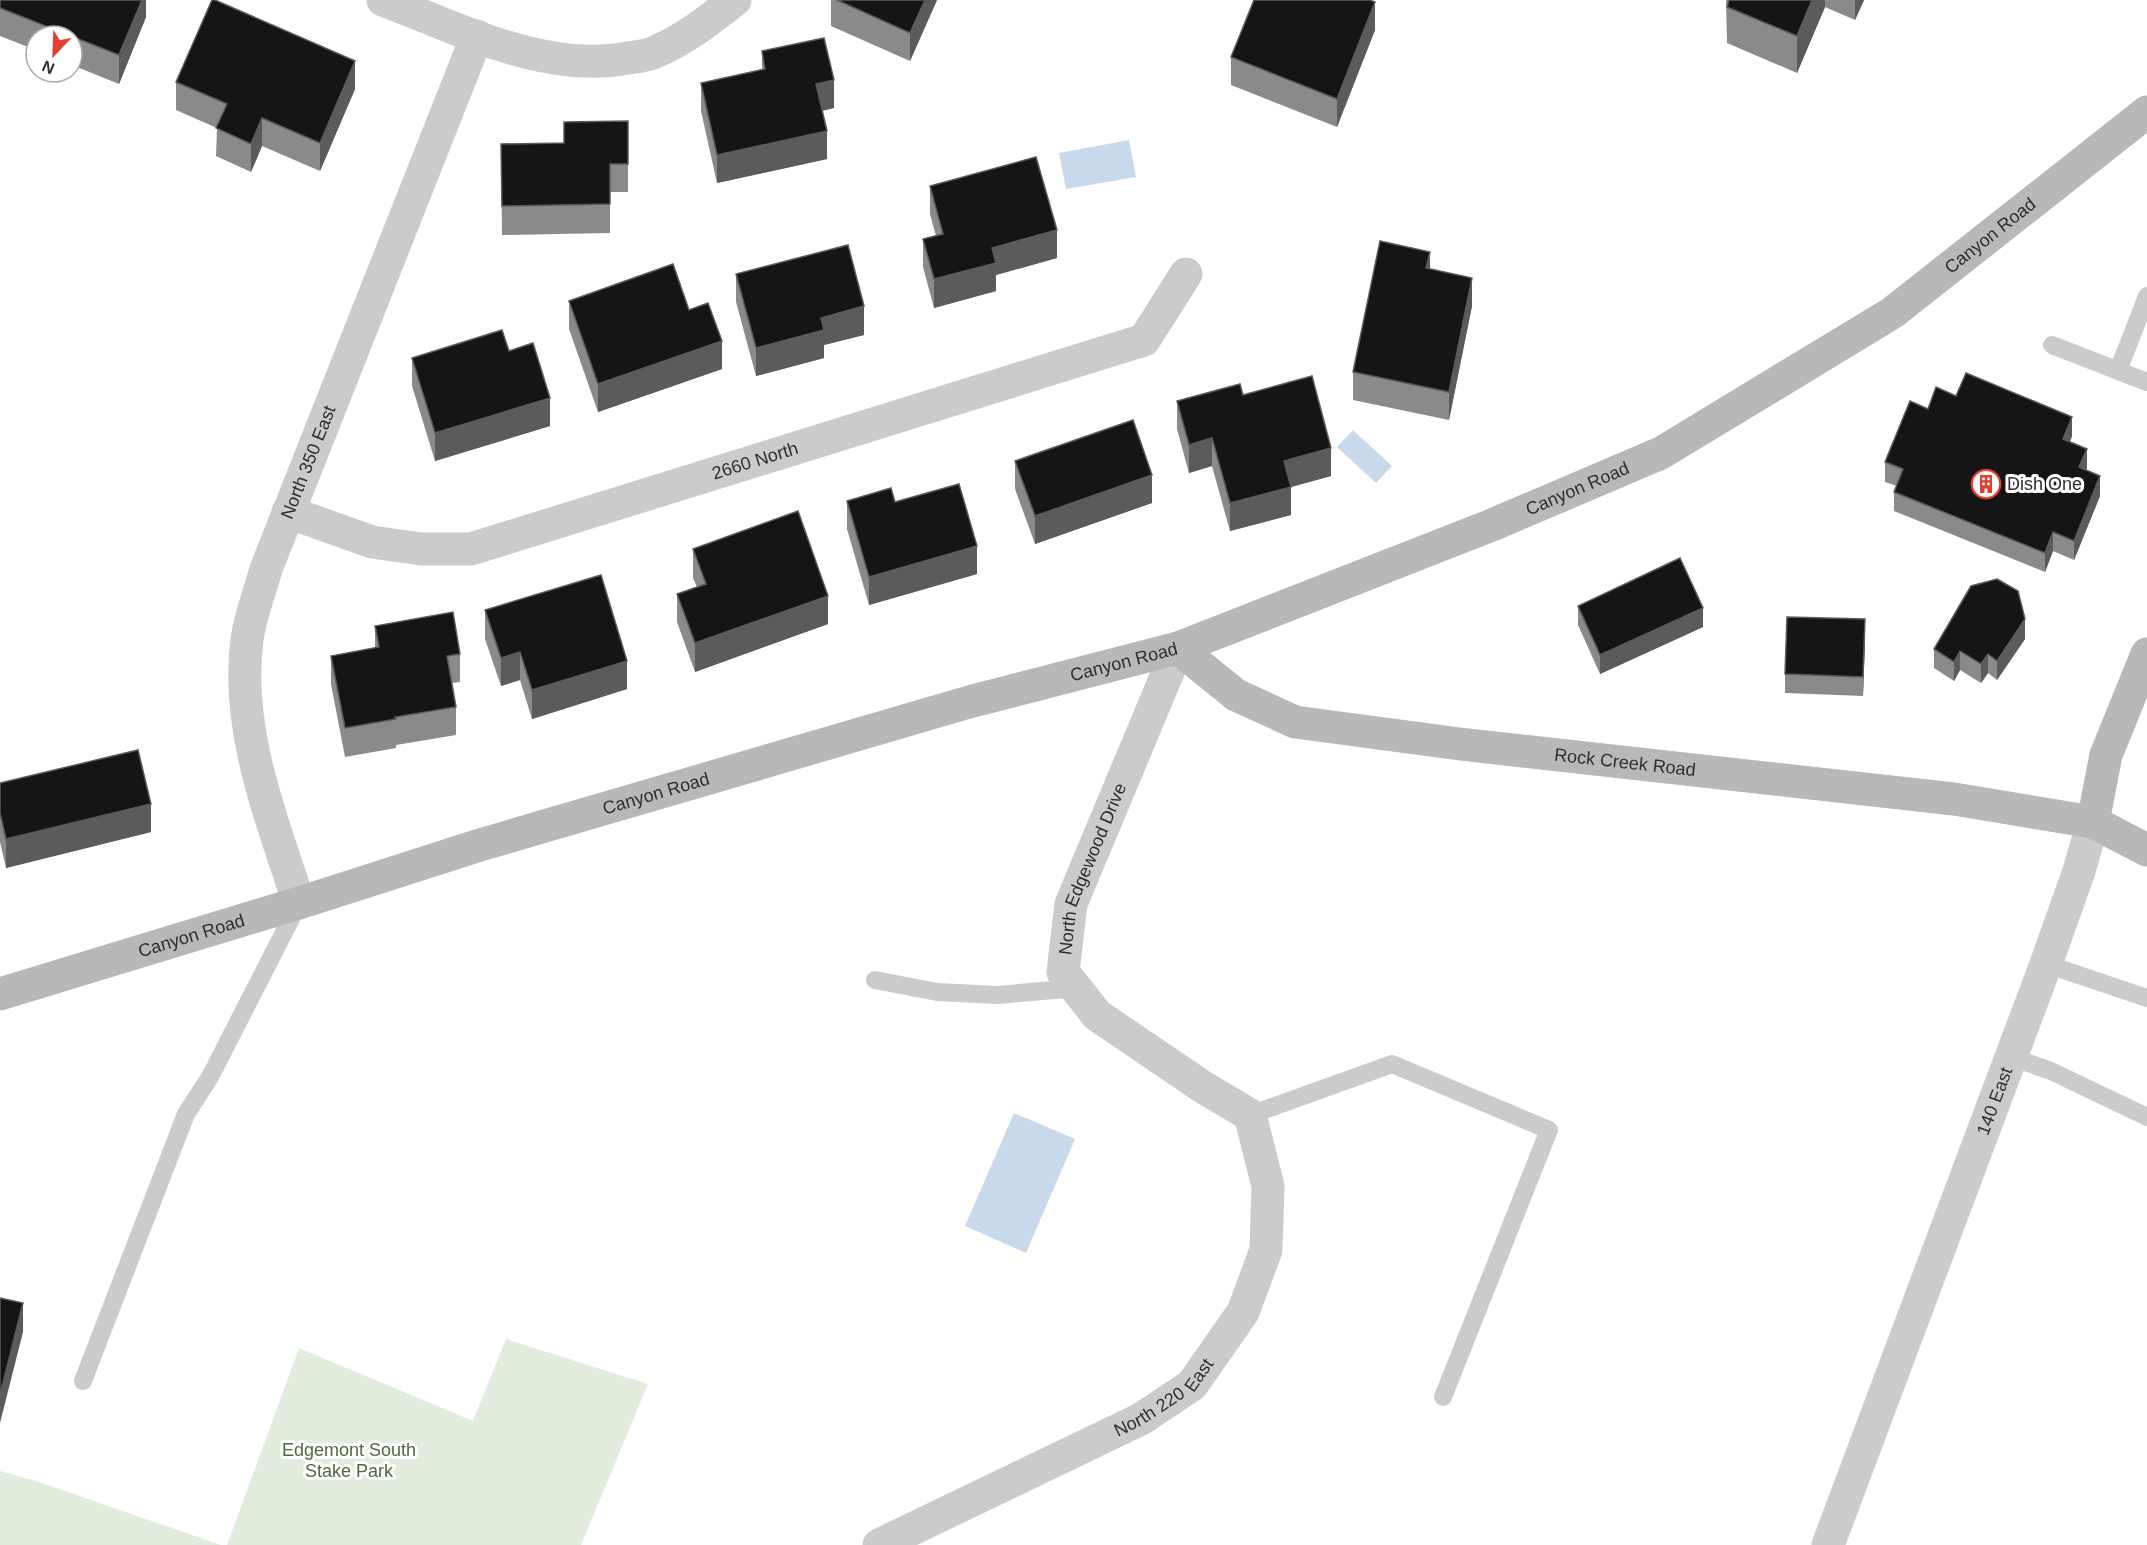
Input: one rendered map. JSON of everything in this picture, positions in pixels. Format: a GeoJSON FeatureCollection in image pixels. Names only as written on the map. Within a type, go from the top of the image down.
{"type":"FeatureCollection","features":[{"type":"Feature","properties":{"kind":"main road","name":"Canyon Road"},"geometry":{"type":"LineString","coordinates":[[0,994],[300,903],[480,845],[969,702],[1178,648],[1492,525],[1661,453],[1892,313],[2147,112]]}},
{"type":"Feature","properties":{"kind":"main road","name":"Rock Creek Road"},"geometry":{"type":"LineString","coordinates":[[1178,648],[1236,694],[1295,722],[1460,744],[1954,799],[2093,822],[2147,850]]}},
{"type":"Feature","properties":{"kind":"main road","name":"140 East"},"geometry":{"type":"LineString","coordinates":[[2093,822],[2106,755],[2147,654]]}},
{"type":"Feature","properties":{"kind":"street"},"geometry":{"type":"LineString","coordinates":[[383,0],[477,36],[554,60],[602,63],[653,53],[697,29],[735,0]]}},
{"type":"Feature","properties":{"kind":"street","name":"North 350 East"},"geometry":{"type":"LineString","coordinates":[[300,903],[275,830],[252,746],[244,694],[247,639],[266,569],[396,246],[477,36]]}},
{"type":"Feature","properties":{"kind":"street","name":"2660 North"},"geometry":{"type":"LineString","coordinates":[[288,512],[372,542],[421,549],[471,549],[1143,340],[1186,274]]}},
{"type":"Feature","properties":{"kind":"street","name":"North Edgewood Drive"},"geometry":{"type":"LineString","coordinates":[[1178,648],[1071,904],[1063,972],[1097,1015],[1203,1087],[1250,1115]]}},
{"type":"Feature","properties":{"kind":"street","name":"140 East"},"geometry":{"type":"LineString","coordinates":[[1828,1545],[2046,964],[2079,871],[2093,822]]}},
{"type":"Feature","properties":{"kind":"street","name":"North 220 East"},"geometry":{"type":"LineString","coordinates":[[879,1545],[1141,1419],[1192,1385],[1243,1312],[1266,1250],[1268,1186],[1250,1115]]}},
{"type":"Feature","properties":{"kind":"lane"},"geometry":{"type":"LineString","coordinates":[[2118,371],[2147,296]]}},
{"type":"Feature","properties":{"kind":"lane"},"geometry":{"type":"LineString","coordinates":[[2052,345],[2147,382]]}},
{"type":"Feature","properties":{"kind":"lane"},"geometry":{"type":"LineString","coordinates":[[84,1381],[186,1114],[210,1077],[300,903]]}},
{"type":"Feature","properties":{"kind":"lane"},"geometry":{"type":"LineString","coordinates":[[2046,964],[2147,998]]}},
{"type":"Feature","properties":{"kind":"lane"},"geometry":{"type":"LineString","coordinates":[[875,980],[937,992],[998,995],[1076,988]]}},
{"type":"Feature","properties":{"kind":"lane"},"geometry":{"type":"LineString","coordinates":[[2011,1057],[2051,1071],[2147,1117]]}},
{"type":"Feature","properties":{"kind":"lane"},"geometry":{"type":"LineString","coordinates":[[1250,1115],[1392,1064],[1549,1130],[1443,1397]]}},
{"type":"Feature","properties":{"kind":"green space","name":"Edgemont South Stake Park"},"geometry":{"type":"Polygon","coordinates":[[[506,1339],[648,1384],[581,1545],[227,1545],[299,1348],[473,1421],[506,1339]]]}},
{"type":"Feature","properties":{"kind":"green space"},"geometry":{"type":"Polygon","coordinates":[[[0,1471],[36,1481],[221,1545],[0,1545],[0,1471]]]}},
{"type":"Feature","properties":{"kind":"water"},"geometry":{"type":"Polygon","coordinates":[[[1129,140],[1136,177],[1066,189],[1059,153],[1129,140]]]}},
{"type":"Feature","properties":{"kind":"water"},"geometry":{"type":"Polygon","coordinates":[[[1353,430],[1392,466],[1376,483],[1337,447],[1353,430]]]}},
{"type":"Feature","properties":{"kind":"water"},"geometry":{"type":"Polygon","coordinates":[[[1014,1113],[1075,1139],[1026,1253],[965,1226],[1014,1113]]]}},
{"type":"Feature","properties":{"kind":"building"},"geometry":{"type":"Polygon","coordinates":[[[0,0],[142,0],[119,55],[84,41],[84,24],[41,24],[0,8],[0,0]]]}},
{"type":"Feature","properties":{"kind":"building"},"geometry":{"type":"Polygon","coordinates":[[[212,0],[355,61],[320,143],[262,118],[251,144],[216,128],[227,104],[176,82],[212,0]]]}},
{"type":"Feature","properties":{"kind":"building"},"geometry":{"type":"Polygon","coordinates":[[[837,0],[925,0],[910,33],[837,0]]]}},
{"type":"Feature","properties":{"kind":"building"},"geometry":{"type":"Polygon","coordinates":[[[1254,0],[1370,0],[1375,2],[1337,99],[1231,57],[1254,0]]]}},
{"type":"Feature","properties":{"kind":"building"},"geometry":{"type":"Polygon","coordinates":[[[1729,0],[1812,0],[1797,36],[1727,7],[1729,0]]]}},
{"type":"Feature","properties":{"kind":"building"},"geometry":{"type":"Polygon","coordinates":[[[824,38],[834,80],[816,84],[827,131],[717,155],[701,83],[765,69],[762,51],[824,38]]]}},
{"type":"Feature","properties":{"kind":"building"},"geometry":{"type":"Polygon","coordinates":[[[628,121],[628,164],[610,164],[610,204],[502,206],[501,144],[564,143],[564,122],[628,121]]]}},
{"type":"Feature","properties":{"kind":"building"},"geometry":{"type":"Polygon","coordinates":[[[1036,157],[1057,230],[992,248],[996,263],[934,279],[923,239],[943,234],[930,186],[1036,157]]]}},
{"type":"Feature","properties":{"kind":"building"},"geometry":{"type":"Polygon","coordinates":[[[1380,241],[1430,252],[1426,268],[1472,278],[1449,392],[1353,372],[1380,241]]]}},
{"type":"Feature","properties":{"kind":"building"},"geometry":{"type":"Polygon","coordinates":[[[848,245],[864,306],[821,318],[824,330],[756,348],[736,274],[848,245]]]}},
{"type":"Feature","properties":{"kind":"building"},"geometry":{"type":"Polygon","coordinates":[[[673,264],[689,310],[708,303],[722,341],[598,384],[569,301],[673,264]]]}},
{"type":"Feature","properties":{"kind":"building"},"geometry":{"type":"Polygon","coordinates":[[[502,330],[509,351],[533,343],[550,398],[435,433],[412,358],[502,330]]]}},
{"type":"Feature","properties":{"kind":"building","name":"Dish One"},"geometry":{"type":"Polygon","coordinates":[[[1966,373],[2072,417],[2063,439],[2087,449],[2079,467],[2100,476],[2074,541],[2053,532],[2045,553],[1894,492],[1903,469],[1885,462],[1910,401],[1928,409],[1936,387],[1956,396],[1966,373]]]}},
{"type":"Feature","properties":{"kind":"building"},"geometry":{"type":"Polygon","coordinates":[[[1312,376],[1331,448],[1284,461],[1291,487],[1230,503],[1212,438],[1189,445],[1177,401],[1240,384],[1243,395],[1312,376]]]}},
{"type":"Feature","properties":{"kind":"building"},"geometry":{"type":"Polygon","coordinates":[[[1133,420],[1152,475],[1035,516],[1015,461],[1133,420]]]}},
{"type":"Feature","properties":{"kind":"building"},"geometry":{"type":"Polygon","coordinates":[[[959,484],[977,546],[869,577],[847,501],[891,488],[895,502],[959,484]]]}},
{"type":"Feature","properties":{"kind":"building"},"geometry":{"type":"Polygon","coordinates":[[[798,511],[828,596],[695,643],[677,594],[706,584],[693,549],[798,511]]]}},
{"type":"Feature","properties":{"kind":"building"},"geometry":{"type":"Polygon","coordinates":[[[1680,558],[1703,608],[1600,655],[1578,606],[1680,558]]]}},
{"type":"Feature","properties":{"kind":"building"},"geometry":{"type":"Polygon","coordinates":[[[601,575],[627,661],[532,690],[520,652],[501,658],[485,610],[601,575]]]}},
{"type":"Feature","properties":{"kind":"building"},"geometry":{"type":"Polygon","coordinates":[[[1997,579],[2018,591],[2025,619],[1997,661],[1988,654],[1981,664],[1960,651],[1954,662],[1934,649],[1971,586],[1997,579]]]}},
{"type":"Feature","properties":{"kind":"building"},"geometry":{"type":"Polygon","coordinates":[[[453,612],[460,654],[447,656],[456,707],[345,728],[331,656],[379,647],[375,626],[453,612]]]}},
{"type":"Feature","properties":{"kind":"building"},"geometry":{"type":"Polygon","coordinates":[[[1787,617],[1865,619],[1863,677],[1785,674],[1787,617]]]}},
{"type":"Feature","properties":{"kind":"building"},"geometry":{"type":"Polygon","coordinates":[[[138,750],[151,804],[6,839],[0,813],[0,783],[138,750]]]}},
{"type":"Feature","properties":{"kind":"building"},"geometry":{"type":"Polygon","coordinates":[[[0,1298],[23,1303],[0,1395],[0,1298]]]}},
{"type":"Feature","properties":{"kind":"place","name":"Dish One"},"geometry":{"type":"Point","coordinates":[1986,484]}}]}
